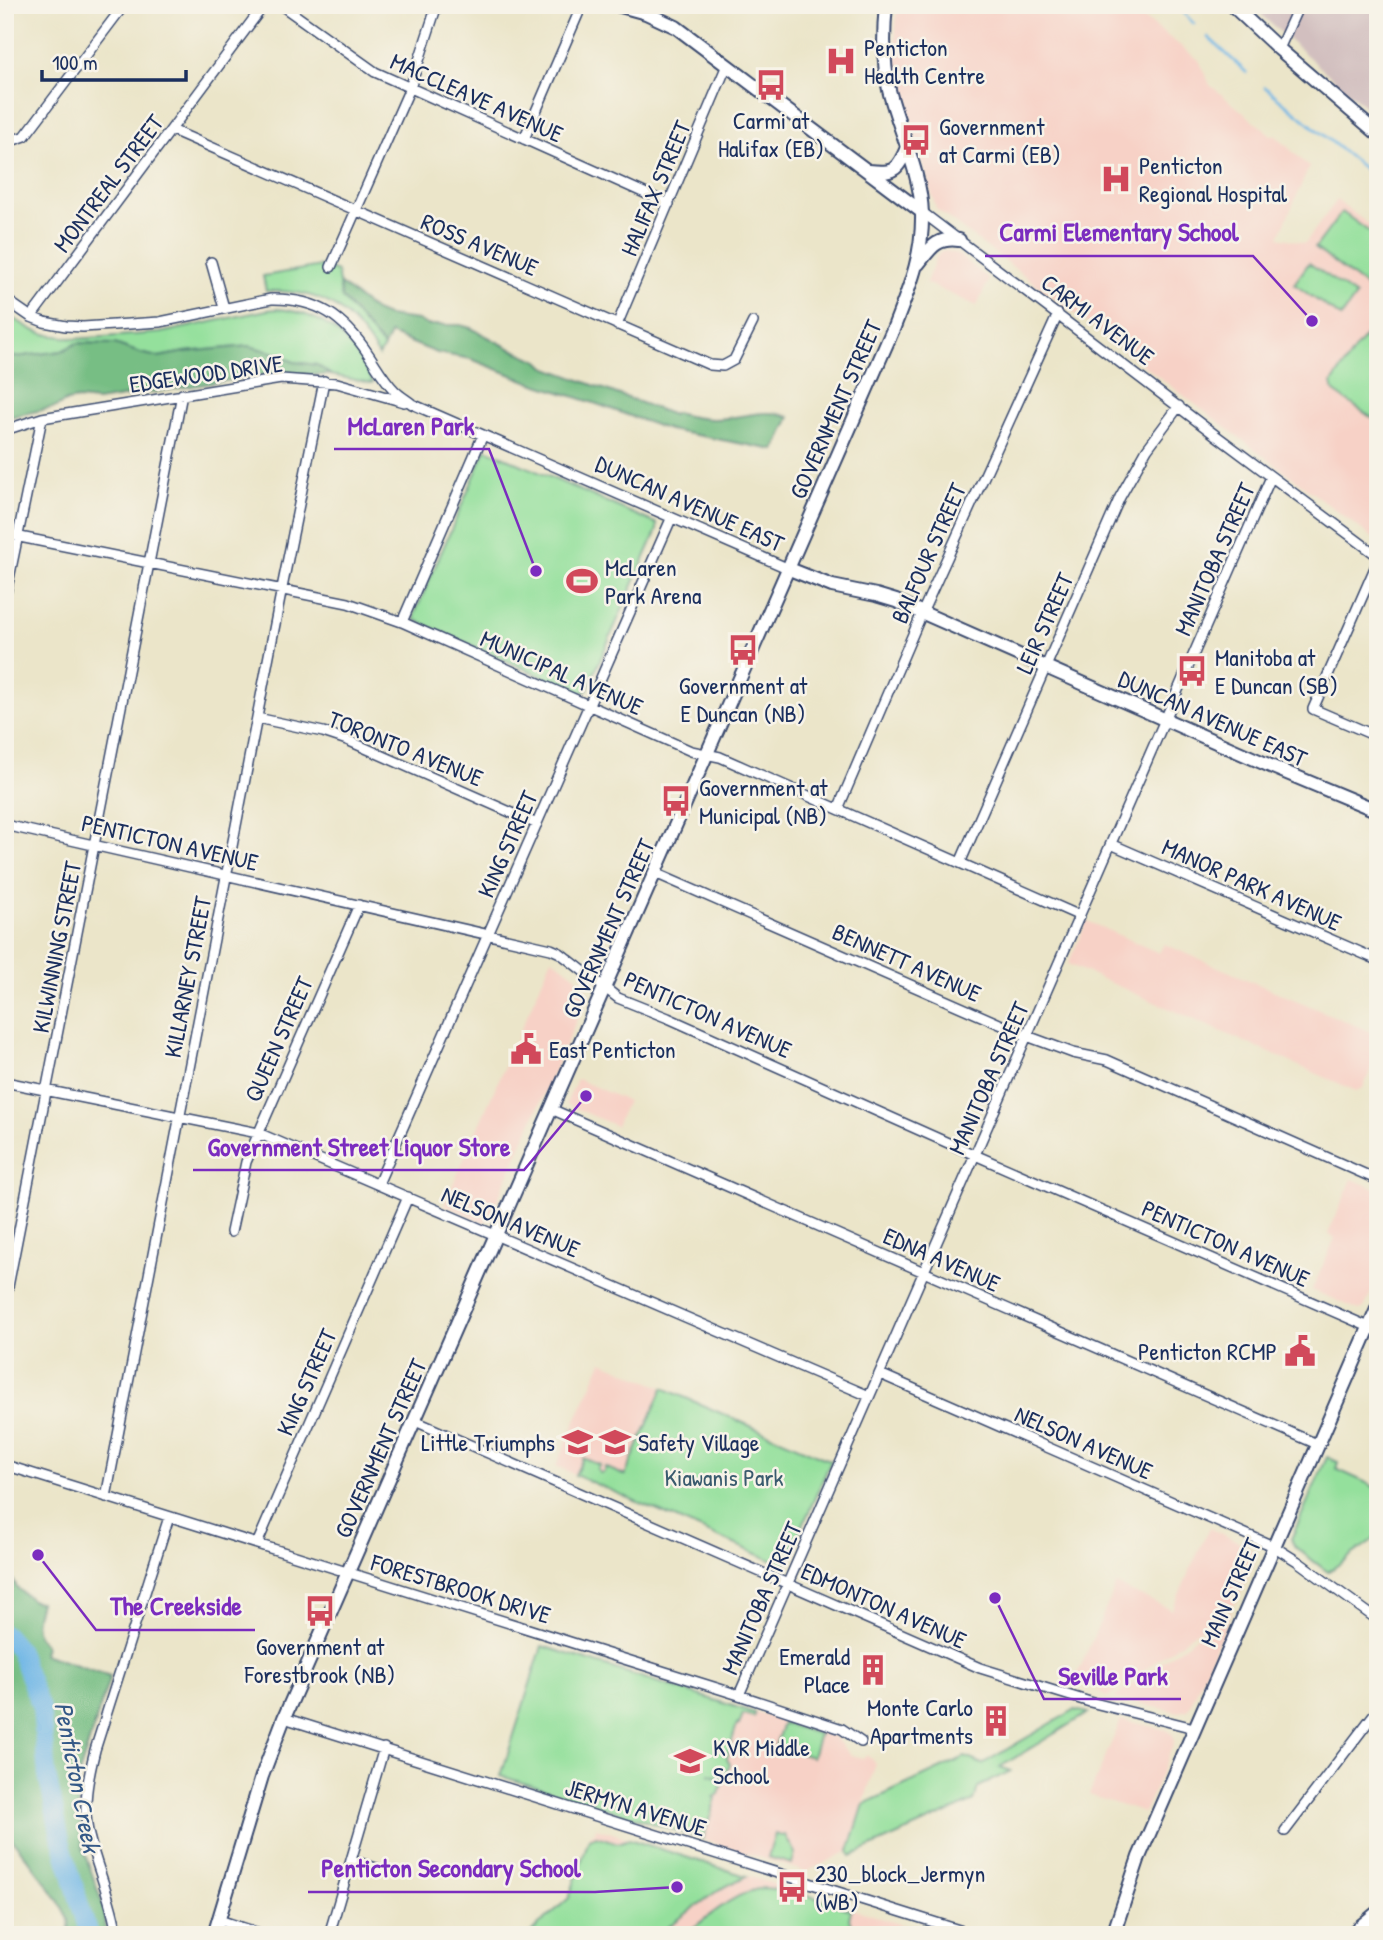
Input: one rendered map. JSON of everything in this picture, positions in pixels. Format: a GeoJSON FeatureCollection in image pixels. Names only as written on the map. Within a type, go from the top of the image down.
{"type":"FeatureCollection","features":[{"type":"Feature","properties":{"kind":"street"},"geometry":{"type":"LineString","coordinates":[[5,143],[25,136],[124,5]]}},
{"type":"Feature","properties":{"kind":"street","name":"MONTREAL STREET"},"geometry":{"type":"LineString","coordinates":[[31,317],[264,5]]}},
{"type":"Feature","properties":{"kind":"street","name":"MACCLEAVE AVENUE"},"geometry":{"type":"LineString","coordinates":[[281,5],[375,72],[669,204]]}},
{"type":"Feature","properties":{"kind":"street"},"geometry":{"type":"LineString","coordinates":[[331,267],[410,88],[437,5]]}},
{"type":"Feature","properties":{"kind":"street"},"geometry":{"type":"LineString","coordinates":[[524,139],[582,5]]}},
{"type":"Feature","properties":{"kind":"street","name":"CARMI AVENUE"},"geometry":{"type":"LineString","coordinates":[[617,5],[646,13],[676,27],[1378,556]]}},
{"type":"Feature","properties":{"kind":"street","name":"GOVERNMENT STREET"},"geometry":{"type":"LineString","coordinates":[[214,1935],[262,1776],[284,1718],[708,754],[894,327],[918,264],[922,212],[919,191],[889,89],[884,55],[886,5]]}},
{"type":"Feature","properties":{"kind":"street"},"geometry":{"type":"LineString","coordinates":[[1232,5],[1378,134]]}},
{"type":"Feature","properties":{"kind":"street"},"geometry":{"type":"LineString","coordinates":[[1279,49],[1299,5]]}},
{"type":"Feature","properties":{"kind":"street","name":"HALIFAX STREET"},"geometry":{"type":"LineString","coordinates":[[617,325],[727,65]]}},
{"type":"Feature","properties":{"kind":"street","name":"ROSS AVENUE"},"geometry":{"type":"LineString","coordinates":[[172,130],[710,365],[723,366],[734,360],[753,322]]}},
{"type":"Feature","properties":{"kind":"street"},"geometry":{"type":"LineString","coordinates":[[866,170],[891,172],[901,161],[907,148]]}},
{"type":"Feature","properties":{"kind":"street"},"geometry":{"type":"LineString","coordinates":[[918,264],[934,244],[944,240],[959,240]]}},
{"type":"Feature","properties":{"kind":"street"},"geometry":{"type":"LineString","coordinates":[[211,262],[224,308]]}},
{"type":"Feature","properties":{"kind":"street","name":"DUNCAN AVENUE EAST"},"geometry":{"type":"LineString","coordinates":[[5,299],[31,317],[66,326],[144,324],[262,300],[286,299],[313,304],[327,311],[354,333],[388,383],[412,404],[787,568],[832,586],[886,598],[1378,811]]}},
{"type":"Feature","properties":{"kind":"street","name":"BALFOUR STREET"},"geometry":{"type":"LineString","coordinates":[[838,809],[922,613],[1058,314]]}},
{"type":"Feature","properties":{"kind":"street","name":"EDGEWOOD DRIVE"},"geometry":{"type":"LineString","coordinates":[[5,430],[42,418],[271,380],[324,381],[412,404]]}},
{"type":"Feature","properties":{"kind":"street","name":"KILLARNEY STREET"},"geometry":{"type":"LineString","coordinates":[[106,1497],[324,381]]}},
{"type":"Feature","properties":{"kind":"street","name":"KILWINNING STREET"},"geometry":{"type":"LineString","coordinates":[[5,1302],[183,394]]}},
{"type":"Feature","properties":{"kind":"street","name":"LEIR STREET"},"geometry":{"type":"LineString","coordinates":[[960,863],[1120,497],[1147,449],[1179,406]]}},
{"type":"Feature","properties":{"kind":"street"},"geometry":{"type":"LineString","coordinates":[[5,598],[42,418]]}},
{"type":"Feature","properties":{"kind":"street"},"geometry":{"type":"LineString","coordinates":[[402,622],[483,435]]}},
{"type":"Feature","properties":{"kind":"street","name":"MANITOBA STREET"},"geometry":{"type":"LineString","coordinates":[[739,1695],[1271,477]]}},
{"type":"Feature","properties":{"kind":"street","name":"KING STREET"},"geometry":{"type":"LineString","coordinates":[[378,1184],[671,519]]}},
{"type":"Feature","properties":{"kind":"street","name":"MUNICIPAL AVENUE"},"geometry":{"type":"LineString","coordinates":[[5,534],[282,588],[348,603],[402,622],[691,751],[720,757],[1080,916]]}},
{"type":"Feature","properties":{"kind":"street"},"geometry":{"type":"LineString","coordinates":[[1378,561],[1313,709],[1378,737]]}},
{"type":"Feature","properties":{"kind":"street","name":"TORONTO AVENUE"},"geometry":{"type":"LineString","coordinates":[[257,718],[347,740],[537,824]]}},
{"type":"Feature","properties":{"kind":"street","name":"PENTICTON AVENUE"},"geometry":{"type":"LineString","coordinates":[[5,825],[488,934],[560,953],[618,998],[1369,1327]]}},
{"type":"Feature","properties":{"kind":"street","name":"MANOR PARK AVENUE"},"geometry":{"type":"LineString","coordinates":[[1111,844],[1378,960]]}},
{"type":"Feature","properties":{"kind":"street","name":"BENNETT AVENUE"},"geometry":{"type":"LineString","coordinates":[[655,873],[1027,1036],[1073,1053],[1107,1060],[1378,1180]]}},
{"type":"Feature","properties":{"kind":"street","name":"QUEEN STREET"},"geometry":{"type":"LineString","coordinates":[[231,1232],[246,1162],[359,905]]}},
{"type":"Feature","properties":{"kind":"street","name":"NELSON AVENUE"},"geometry":{"type":"LineString","coordinates":[[5,1082],[258,1133],[869,1396]]}},
{"type":"Feature","properties":{"kind":"street","name":"EDNA AVENUE"},"geometry":{"type":"LineString","coordinates":[[551,1109],[1317,1444]]}},
{"type":"Feature","properties":{"kind":"street","name":"KING STREET"},"geometry":{"type":"LineString","coordinates":[[257,1544],[408,1198]]}},
{"type":"Feature","properties":{"kind":"street","name":"MAIN STREET"},"geometry":{"type":"LineString","coordinates":[[1113,1935],[1139,1857],[1378,1307]]}},
{"type":"Feature","properties":{"kind":"street","name":"NELSON AVENUE"},"geometry":{"type":"LineString","coordinates":[[880,1374],[1273,1546],[1297,1560],[1378,1620]]}},
{"type":"Feature","properties":{"kind":"street","name":"EDMONTON AVENUE"},"geometry":{"type":"LineString","coordinates":[[415,1421],[980,1668],[1090,1702],[1194,1728]]}},
{"type":"Feature","properties":{"kind":"street","name":"FORESTBROOK DRIVE"},"geometry":{"type":"LineString","coordinates":[[5,1465],[739,1695],[842,1729],[861,1742]]}},
{"type":"Feature","properties":{"kind":"street"},"geometry":{"type":"LineString","coordinates":[[117,1935],[88,1833],[86,1786],[169,1517]]}},
{"type":"Feature","properties":{"kind":"street"},"geometry":{"type":"LineString","coordinates":[[1285,1831],[1378,1709]]}},
{"type":"Feature","properties":{"kind":"street","name":"JERMYN AVENUE"},"geometry":{"type":"LineString","coordinates":[[284,1718],[975,1935]]}},
{"type":"Feature","properties":{"kind":"street"},"geometry":{"type":"LineString","coordinates":[[329,1935],[384,1748]]}},
{"type":"Feature","properties":{"kind":"street"},"geometry":{"type":"LineString","coordinates":[[351,1860],[388,1872]]}},
{"type":"Feature","properties":{"kind":"street"},"geometry":{"type":"LineString","coordinates":[[1350,1935],[1378,1912]]}},
{"type":"Feature","properties":{"kind":"street"},"geometry":{"type":"LineString","coordinates":[[219,1920],[265,1935]]}},
{"type":"Feature","properties":{"kind":"shaded area"},"geometry":{"type":"Polygon","coordinates":[[[897,5],[1059,5],[1069,10],[1073,5],[1098,5],[1120,17],[1125,9],[1149,22],[1199,60],[1210,85],[1272,136],[1274,134],[1309,167],[1279,237],[1305,243],[1337,200],[1378,232],[1378,542],[936,209],[898,77],[895,47],[897,5]]]}},
{"type":"Feature","properties":{"kind":"shaded area"},"geometry":{"type":"Polygon","coordinates":[[[1251,5],[1378,5],[1378,118],[1270,23],[1251,5]]]}},
{"type":"Feature","properties":{"kind":"shaded area"},"geometry":{"type":"Polygon","coordinates":[[[947,251],[957,254],[989,279],[977,306],[926,283],[936,257],[947,251]]]}},
{"type":"Feature","properties":{"kind":"shaded area"},"geometry":{"type":"Polygon","coordinates":[[[1087,921],[1159,953],[1164,944],[1378,1035],[1378,1052],[1363,1088],[1356,1091],[1068,964],[1087,921]]]}},
{"type":"Feature","properties":{"kind":"shaded area"},"geometry":{"type":"Polygon","coordinates":[[[552,958],[577,977],[576,980],[586,988],[588,994],[485,1223],[444,1205],[552,958]]]}},
{"type":"Feature","properties":{"kind":"shaded area"},"geometry":{"type":"Polygon","coordinates":[[[577,1079],[627,1101],[616,1126],[566,1104],[577,1079]]]}},
{"type":"Feature","properties":{"kind":"shaded area"},"geometry":{"type":"Polygon","coordinates":[[[1352,1179],[1378,1190],[1378,1277],[1364,1308],[1359,1310],[1312,1290],[1335,1238],[1328,1234],[1352,1179]]]}},
{"type":"Feature","properties":{"kind":"shaded area","name":"Safety Village"},"geometry":{"type":"Polygon","coordinates":[[[602,1361],[663,1388],[618,1493],[556,1466],[602,1361]]]}},
{"type":"Feature","properties":{"kind":"shaded area"},"geometry":{"type":"Polygon","coordinates":[[[1209,1528],[1248,1546],[1255,1553],[1255,1559],[1237,1601],[1108,1697],[1095,1688],[1074,1682],[1116,1585],[1172,1610],[1209,1528]]]}},
{"type":"Feature","properties":{"kind":"shaded area"},"geometry":{"type":"Polygon","coordinates":[[[1233,1609],[1188,1710],[1179,1712],[1114,1698],[1233,1609]]]}},
{"type":"Feature","properties":{"kind":"shaded area","name":"KVR Middle School"},"geometry":{"type":"Polygon","coordinates":[[[542,1646],[831,1736],[850,1755],[863,1758],[867,1755],[876,1763],[849,1851],[806,1872],[501,1776],[542,1646]]]}},
{"type":"Feature","properties":{"kind":"shaded area"},"geometry":{"type":"Polygon","coordinates":[[[1121,1720],[1167,1730],[1174,1739],[1144,1813],[1089,1795],[1121,1720]]]}},
{"type":"Feature","properties":{"kind":"shaded area"},"geometry":{"type":"Polygon","coordinates":[[[596,1828],[934,1935],[528,1935],[569,1898],[590,1835],[596,1828]]]}},
{"type":"Feature","properties":{"kind":"green space"},"geometry":{"type":"Polygon","coordinates":[[[1342,212],[1378,238],[1378,296],[1315,248],[1342,212]]]}},
{"type":"Feature","properties":{"kind":"green space"},"geometry":{"type":"Polygon","coordinates":[[[1309,263],[1356,296],[1341,317],[1294,284],[1309,263]]]}},
{"type":"Feature","properties":{"kind":"green space"},"geometry":{"type":"Polygon","coordinates":[[[321,266],[337,272],[342,298],[384,347],[379,356],[357,326],[333,305],[303,294],[266,291],[263,276],[321,266]]]}},
{"type":"Feature","properties":{"kind":"green space"},"geometry":{"type":"Polygon","coordinates":[[[339,283],[375,311],[387,316],[418,320],[427,325],[460,325],[471,328],[539,361],[545,367],[673,415],[675,413],[698,418],[723,419],[771,413],[790,417],[775,450],[669,430],[471,359],[437,353],[390,334],[384,347],[342,298],[339,283]]]}},
{"type":"Feature","properties":{"kind":"green space"},"geometry":{"type":"Polygon","coordinates":[[[279,309],[325,323],[357,354],[373,382],[331,375],[317,365],[294,362],[275,353],[249,346],[158,357],[115,344],[78,343],[62,351],[5,356],[5,329],[14,319],[44,334],[75,339],[160,333],[279,309]]]}},
{"type":"Feature","properties":{"kind":"green space"},"geometry":{"type":"Polygon","coordinates":[[[1378,321],[1378,422],[1334,392],[1332,383],[1378,321]]]}},
{"type":"Feature","properties":{"kind":"green space"},"geometry":{"type":"Polygon","coordinates":[[[77,343],[115,344],[158,357],[249,346],[275,353],[294,362],[317,365],[331,375],[270,374],[97,401],[78,399],[56,407],[5,418],[5,356],[62,351],[77,343]]]}},
{"type":"Feature","properties":{"kind":"green space"},"geometry":{"type":"Polygon","coordinates":[[[486,449],[657,524],[657,530],[585,692],[577,692],[415,620],[415,613],[486,449]]]}},
{"type":"Feature","properties":{"kind":"green space","name":"Kiawanis Park"},"geometry":{"type":"Polygon","coordinates":[[[663,1388],[831,1461],[785,1566],[575,1475],[583,1458],[600,1465],[597,1469],[600,1473],[604,1472],[605,1467],[625,1476],[663,1388]]]}},
{"type":"Feature","properties":{"kind":"green space"},"geometry":{"type":"Polygon","coordinates":[[[1327,1457],[1338,1462],[1336,1469],[1378,1490],[1378,1536],[1328,1572],[1295,1547],[1291,1539],[1327,1457]]]}},
{"type":"Feature","properties":{"kind":"green space"},"geometry":{"type":"Polygon","coordinates":[[[5,1578],[14,1581],[16,1587],[33,1601],[40,1602],[35,1625],[45,1645],[43,1654],[110,1676],[78,1777],[83,1848],[105,1911],[106,1935],[68,1935],[69,1925],[60,1903],[5,1831],[5,1578]]]}},
{"type":"Feature","properties":{"kind":"green space","name":"KVR Middle School"},"geometry":{"type":"Polygon","coordinates":[[[542,1646],[755,1713],[754,1717],[743,1714],[739,1725],[737,1724],[727,1758],[730,1764],[723,1783],[721,1777],[709,1774],[719,1778],[722,1784],[719,1794],[714,1797],[716,1798],[703,1839],[501,1776],[542,1646]]]}},
{"type":"Feature","properties":{"kind":"green space"},"geometry":{"type":"Polygon","coordinates":[[[1074,1710],[1088,1713],[1000,1767],[1011,1771],[978,1787],[974,1801],[851,1856],[849,1851],[864,1804],[965,1757],[982,1764],[1074,1710]]]}},
{"type":"Feature","properties":{"kind":"green space"},"geometry":{"type":"Polygon","coordinates":[[[783,1723],[819,1734],[812,1757],[775,1746],[783,1723]]]}},
{"type":"Feature","properties":{"kind":"green space"},"geometry":{"type":"Polygon","coordinates":[[[775,1834],[785,1835],[795,1853],[792,1864],[768,1857],[775,1834]]]}},
{"type":"Feature","properties":{"kind":"green space"},"geometry":{"type":"Polygon","coordinates":[[[596,1836],[618,1843],[629,1839],[746,1876],[717,1891],[657,1935],[528,1935],[569,1898],[589,1839],[596,1836]]]}},
{"type":"Feature","properties":{"kind":"green space"},"geometry":{"type":"Polygon","coordinates":[[[764,1888],[783,1890],[803,1897],[804,1894],[851,1910],[849,1919],[855,1935],[684,1935],[742,1894],[764,1888]]]}},
{"type":"Feature","properties":{"kind":"waterway"},"geometry":{"type":"LineString","coordinates":[[1177,5],[1194,24]]}},
{"type":"Feature","properties":{"kind":"waterway"},"geometry":{"type":"LineString","coordinates":[[1208,37],[1247,73]]}},
{"type":"Feature","properties":{"kind":"waterway"},"geometry":{"type":"LineString","coordinates":[[1265,87],[1378,180]]}},
{"type":"Feature","properties":{"kind":"waterway","name":"Penticton Creek"},"geometry":{"type":"LineString","coordinates":[[5,1634],[18,1649],[41,1708],[47,1775],[61,1841],[89,1935]]}},
{"type":"Feature","properties":{"kind":"place","name":"Penticton Health Centre"},"geometry":{"type":"Point","coordinates":[841,61]}},
{"type":"Feature","properties":{"kind":"place","name":"Carmi at Halifax (EB)"},"geometry":{"type":"Point","coordinates":[771,85]}},
{"type":"Feature","properties":{"kind":"place","name":"Government at Carmi (EB)"},"geometry":{"type":"Point","coordinates":[916,140]}},
{"type":"Feature","properties":{"kind":"place","name":"Penticton Regional Hospital"},"geometry":{"type":"Point","coordinates":[1116,179]}},
{"type":"Feature","properties":{"kind":"place","name":"Carmi Elementary School"},"geometry":{"type":"Point","coordinates":[1312,321]}},
{"type":"Feature","properties":{"kind":"place","name":"McLaren Park"},"geometry":{"type":"Point","coordinates":[536,571]}},
{"type":"Feature","properties":{"kind":"place","name":"McLaren Park Arena"},"geometry":{"type":"Point","coordinates":[582,581]}},
{"type":"Feature","properties":{"kind":"place","name":"Government at E Duncan (NB)"},"geometry":{"type":"Point","coordinates":[743,650]}},
{"type":"Feature","properties":{"kind":"place","name":"Manitoba at E Duncan (SB)"},"geometry":{"type":"Point","coordinates":[1192,671]}},
{"type":"Feature","properties":{"kind":"place","name":"Government at Municipal (NB)"},"geometry":{"type":"Point","coordinates":[676,801]}},
{"type":"Feature","properties":{"kind":"place","name":"East Penticton"},"geometry":{"type":"Point","coordinates":[526,1049]}},
{"type":"Feature","properties":{"kind":"place","name":"Government Street Liquor Store"},"geometry":{"type":"Point","coordinates":[586,1096]}},
{"type":"Feature","properties":{"kind":"place","name":"Penticton RCMP"},"geometry":{"type":"Point","coordinates":[1300,1351]}},
{"type":"Feature","properties":{"kind":"place","name":"Little Triumphs"},"geometry":{"type":"Point","coordinates":[578,1442]}},
{"type":"Feature","properties":{"kind":"place","name":"Safety Village"},"geometry":{"type":"Point","coordinates":[615,1442]}},
{"type":"Feature","properties":{"kind":"place","name":"The Creekside"},"geometry":{"type":"Point","coordinates":[38,1555]}},
{"type":"Feature","properties":{"kind":"place","name":"Seville Park"},"geometry":{"type":"Point","coordinates":[995,1598]}},
{"type":"Feature","properties":{"kind":"place","name":"Government at Forestbrook (NB)"},"geometry":{"type":"Point","coordinates":[320,1611]}},
{"type":"Feature","properties":{"kind":"place","name":"Emerald Place"},"geometry":{"type":"Point","coordinates":[873,1670]}},
{"type":"Feature","properties":{"kind":"place","name":"Monte Carlo Apartments"},"geometry":{"type":"Point","coordinates":[996,1721]}},
{"type":"Feature","properties":{"kind":"place","name":"KVR Middle School"},"geometry":{"type":"Point","coordinates":[690,1761]}},
{"type":"Feature","properties":{"kind":"place","name":"Penticton Secondary School"},"geometry":{"type":"Point","coordinates":[677,1887]}},
{"type":"Feature","properties":{"kind":"place","name":"230_block_Jermyn (WB)"},"geometry":{"type":"Point","coordinates":[792,1887]}}]}
